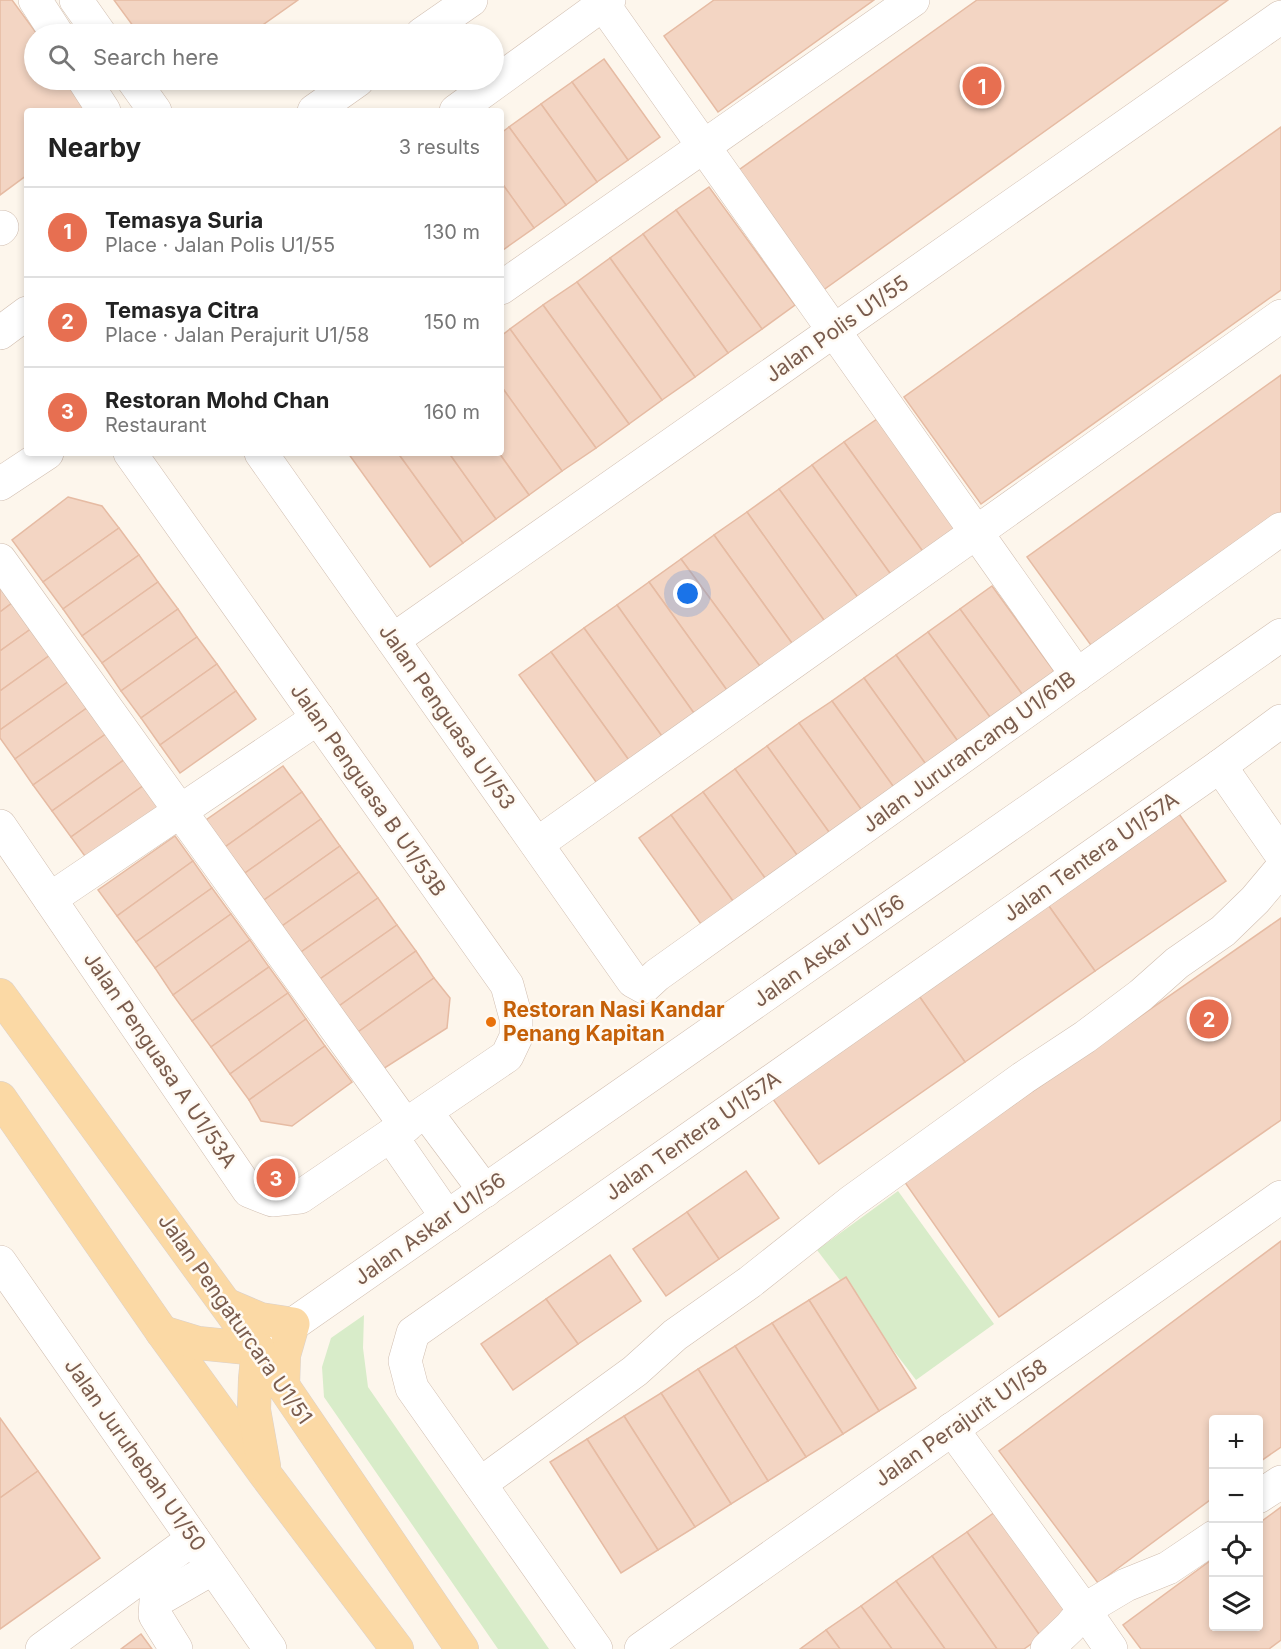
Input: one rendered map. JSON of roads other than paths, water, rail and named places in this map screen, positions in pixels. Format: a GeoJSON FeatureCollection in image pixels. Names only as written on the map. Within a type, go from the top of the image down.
{"type":"FeatureCollection","features":[{"type":"Feature","properties":{"kind":"main road","name":"Jalan Pengaturcara U1/51"},"geometry":{"type":"LineString","coordinates":[[0,994],[227,1305],[462,1649]]}},
{"type":"Feature","properties":{"kind":"main road"},"geometry":{"type":"LineString","coordinates":[[0,1098],[162,1332],[265,1474],[397,1649]]}},
{"type":"Feature","properties":{"kind":"main road"},"geometry":{"type":"LineString","coordinates":[[227,1305],[260,1319],[294,1324],[284,1355],[283,1386]]}},
{"type":"Feature","properties":{"kind":"main road"},"geometry":{"type":"LineString","coordinates":[[162,1332],[198,1343],[258,1349],[254,1410],[265,1474]]}},
{"type":"Feature","properties":{"kind":"street"},"geometry":{"type":"LineString","coordinates":[[35,0],[51,24]]}},
{"type":"Feature","properties":{"kind":"street"},"geometry":{"type":"LineString","coordinates":[[76,0],[93,24]]}},
{"type":"Feature","properties":{"kind":"street"},"geometry":{"type":"LineString","coordinates":[[504,286],[912,0]]}},
{"type":"Feature","properties":{"kind":"street"},"geometry":{"type":"LineString","coordinates":[[504,76],[606,2],[704,146],[1077,675]]}},
{"type":"Feature","properties":{"kind":"street"},"geometry":{"type":"LineString","coordinates":[[434,24],[460,3]]}},
{"type":"Feature","properties":{"kind":"street","name":"Jalan Polis U1/55"},"geometry":{"type":"LineString","coordinates":[[393,640],[1281,17]]}},
{"type":"Feature","properties":{"kind":"street"},"geometry":{"type":"LineString","coordinates":[[90,90],[102,108]]}},
{"type":"Feature","properties":{"kind":"street"},"geometry":{"type":"LineString","coordinates":[[140,90],[153,108]]}},
{"type":"Feature","properties":{"kind":"street"},"geometry":{"type":"LineString","coordinates":[[318,108],[344,90]]}},
{"type":"Feature","properties":{"kind":"street"},"geometry":{"type":"LineString","coordinates":[[460,108],[485,90]]}},
{"type":"Feature","properties":{"kind":"street"},"geometry":{"type":"LineString","coordinates":[[0,333],[24,316]]}},
{"type":"Feature","properties":{"kind":"street"},"geometry":{"type":"LineString","coordinates":[[537,844],[1281,316]]}},
{"type":"Feature","properties":{"kind":"street"},"geometry":{"type":"LineString","coordinates":[[0,484],[42,456]]}},
{"type":"Feature","properties":{"kind":"street","name":"Jalan Penguasa B U1/53B"},"geometry":{"type":"LineString","coordinates":[[132,456],[507,985],[516,1018],[516,1037],[507,1056],[407,1124]]}},
{"type":"Feature","properties":{"kind":"street","name":"Jalan Penguasa U1/53"},"geometry":{"type":"LineString","coordinates":[[264,456],[537,844],[645,978]]}},
{"type":"Feature","properties":{"kind":"street","name":"Jalan Jururancang U1/61B"},"geometry":{"type":"LineString","coordinates":[[645,978],[1281,529]]}},
{"type":"Feature","properties":{"kind":"street"},"geometry":{"type":"LineString","coordinates":[[0,560],[407,1124],[447,1217]]}},
{"type":"Feature","properties":{"kind":"street","name":"Jalan Askar U1/56"},"geometry":{"type":"LineString","coordinates":[[258,1349],[1281,635]]}},
{"type":"Feature","properties":{"kind":"street"},"geometry":{"type":"LineString","coordinates":[[50,899],[318,718]]}},
{"type":"Feature","properties":{"kind":"street","name":"Jalan Tentera U1/57A"},"geometry":{"type":"LineString","coordinates":[[596,1649],[412,1388],[405,1361],[413,1333],[1281,721]]}},
{"type":"Feature","properties":{"kind":"street"},"geometry":{"type":"LineString","coordinates":[[1220,766],[1281,854]]}},
{"type":"Feature","properties":{"kind":"street","name":"Jalan Penguasa A U1/53A"},"geometry":{"type":"LineString","coordinates":[[0,826],[249,1191],[272,1200],[300,1197],[407,1124]]}},
{"type":"Feature","properties":{"kind":"street"},"geometry":{"type":"LineString","coordinates":[[480,1484],[627,1377],[675,1335],[750,1282],[851,1202],[1142,995],[1177,963],[1223,931],[1255,900],[1281,869]]}},
{"type":"Feature","properties":{"kind":"street"},"geometry":{"type":"LineString","coordinates":[[407,1124],[485,1191]]}},
{"type":"Feature","properties":{"kind":"street","name":"Jalan Perajurit U1/58"},"geometry":{"type":"LineString","coordinates":[[641,1649],[1281,1197]]}},
{"type":"Feature","properties":{"kind":"street","name":"Jalan Juruhebah U1/50"},"geometry":{"type":"LineString","coordinates":[[4,1274],[270,1649]]}},
{"type":"Feature","properties":{"kind":"street"},"geometry":{"type":"LineString","coordinates":[[952,1429],[1111,1649]]}},
{"type":"Feature","properties":{"kind":"street"},"geometry":{"type":"LineString","coordinates":[[1263,1494],[1281,1482]]}},
{"type":"Feature","properties":{"kind":"street"},"geometry":{"type":"LineString","coordinates":[[42,1649],[193,1539]]}},
{"type":"Feature","properties":{"kind":"street"},"geometry":{"type":"LineString","coordinates":[[1047,1649],[1084,1610],[1126,1586],[1168,1568],[1209,1540]]}},
{"type":"Feature","properties":{"kind":"street"},"geometry":{"type":"LineString","coordinates":[[176,1649],[155,1615],[156,1601],[213,1568]]}},
{"type":"Feature","properties":{"kind":"place","name":"Temasya Suria"},"geometry":{"type":"Point","coordinates":[982,86]}},
{"type":"Feature","properties":{"kind":"place","name":"Temasya Citra"},"geometry":{"type":"Point","coordinates":[1209,1019]}},
{"type":"Feature","properties":{"kind":"place","name":"Restoran Nasi Kandar Penang Kapitan"},"geometry":{"type":"Point","coordinates":[491,1022]}},
{"type":"Feature","properties":{"kind":"place","name":"Restoran Mohd Chan"},"geometry":{"type":"Point","coordinates":[276,1178]}}]}
